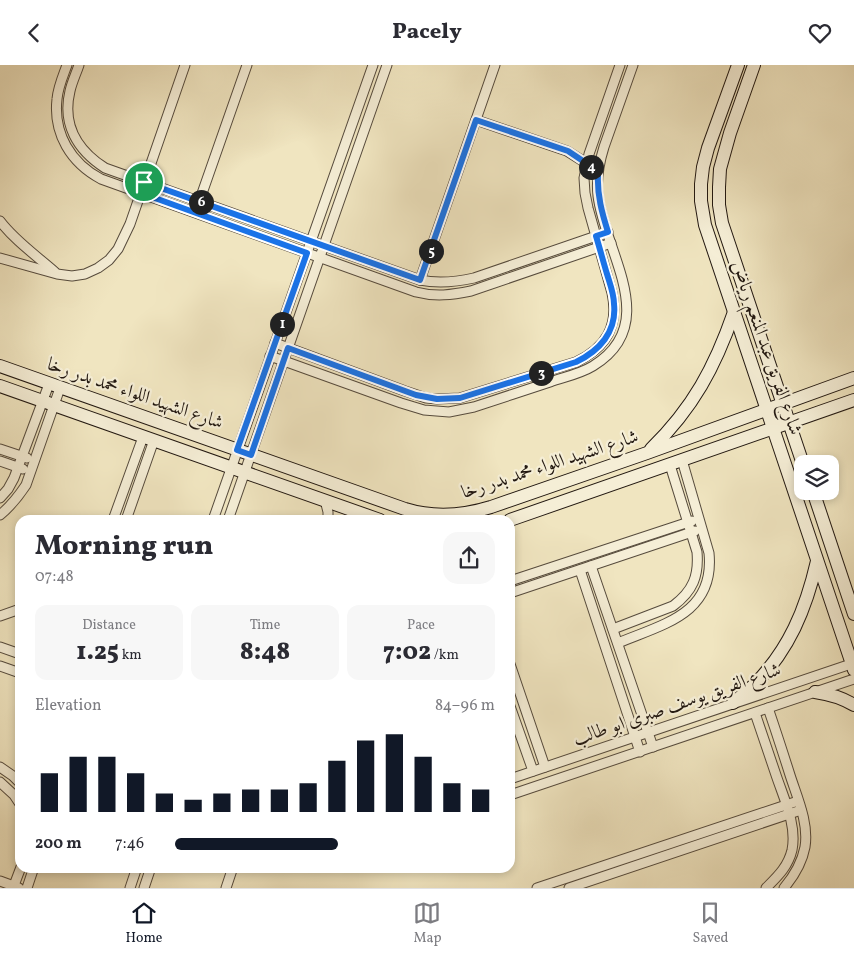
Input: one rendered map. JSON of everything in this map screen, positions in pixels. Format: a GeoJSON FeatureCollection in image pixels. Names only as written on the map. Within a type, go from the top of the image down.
{"type":"FeatureCollection","features":[{"type":"Feature","properties":{"kind":"street"},"geometry":{"type":"LineString","coordinates":[[67,65],[59,86],[57,110],[60,131],[68,149],[80,165],[89,173],[101,179],[416,292],[427,295],[443,295],[471,291],[611,243]]}},
{"type":"Feature","properties":{"kind":"street"},"geometry":{"type":"LineString","coordinates":[[79,65],[70,90],[68,103],[71,129],[76,141],[84,152],[105,168],[420,280],[454,283],[474,278],[608,232]]}},
{"type":"Feature","properties":{"kind":"street"},"geometry":{"type":"LineString","coordinates":[[0,258],[57,274],[72,276],[86,274],[109,260],[125,237],[185,65]]}},
{"type":"Feature","properties":{"kind":"street"},"geometry":{"type":"LineString","coordinates":[[199,202],[247,65]]}},
{"type":"Feature","properties":{"kind":"street"},"geometry":{"type":"LineString","coordinates":[[215,515],[373,65]]}},
{"type":"Feature","properties":{"kind":"street"},"geometry":{"type":"LineString","coordinates":[[230,515],[388,65]]}},
{"type":"Feature","properties":{"kind":"street"},"geometry":{"type":"LineString","coordinates":[[420,280],[495,65]]}},
{"type":"Feature","properties":{"kind":"street"},"geometry":{"type":"LineString","coordinates":[[270,356],[401,403],[437,412],[456,411],[474,407],[581,372],[600,361],[616,345],[622,333],[626,320],[627,306],[600,207],[598,175],[604,147],[632,68],[619,65],[586,163],[585,193],[614,304],[612,327],[607,337],[588,356],[576,362],[460,398],[437,399],[416,395],[275,343]]}},
{"type":"Feature","properties":{"kind":"street","name":"شارع الفريق عبد المنعم رياض"},"geometry":{"type":"LineString","coordinates":[[738,65],[703,167],[701,184],[705,225],[853,665]]}},
{"type":"Feature","properties":{"kind":"street","name":"شارع الفريق عبد المنعم رياض"},"geometry":{"type":"LineString","coordinates":[[754,65],[724,151],[720,169],[719,205],[722,223],[800,455]]}},
{"type":"Feature","properties":{"kind":"street"},"geometry":{"type":"LineString","coordinates":[[476,120],[568,151],[586,163],[598,175]]}},
{"type":"Feature","properties":{"kind":"street"},"geometry":{"type":"LineString","coordinates":[[0,221],[4,227],[57,274]]}},
{"type":"Feature","properties":{"kind":"street"},"geometry":{"type":"LineString","coordinates":[[647,453],[680,419],[694,399],[717,357],[734,312]]}},
{"type":"Feature","properties":{"kind":"street","name":"شارع الشهيد اللواء محمد بدر رخا"},"geometry":{"type":"LineString","coordinates":[[0,366],[409,510],[425,514],[442,515],[459,515],[475,512],[647,453],[854,378]]}},
{"type":"Feature","properties":{"kind":"street","name":"شارع الشهيد اللواء محمد بدر رخا"},"geometry":{"type":"LineString","coordinates":[[0,386],[325,501],[352,515]]}},
{"type":"Feature","properties":{"kind":"street"},"geometry":{"type":"LineString","coordinates":[[0,498],[8,489],[54,386]]}},
{"type":"Feature","properties":{"kind":"street","name":"شارع الشهيد اللواء محمد بدر رخا"},"geometry":{"type":"LineString","coordinates":[[515,518],[854,400]]}},
{"type":"Feature","properties":{"kind":"street"},"geometry":{"type":"LineString","coordinates":[[0,515],[10,507],[26,485],[35,461],[48,403]]}},
{"type":"Feature","properties":{"kind":"street"},"geometry":{"type":"LineString","coordinates":[[115,515],[148,438]]}},
{"type":"Feature","properties":{"kind":"street"},"geometry":{"type":"LineString","coordinates":[[127,515],[148,438]]}},
{"type":"Feature","properties":{"kind":"street"},"geometry":{"type":"LineString","coordinates":[[0,449],[35,461]]}},
{"type":"Feature","properties":{"kind":"street"},"geometry":{"type":"LineString","coordinates":[[0,461],[31,472]]}},
{"type":"Feature","properties":{"kind":"street"},"geometry":{"type":"LineString","coordinates":[[618,643],[676,619],[685,613],[700,596],[709,576],[709,553],[699,518],[676,463]]}},
{"type":"Feature","properties":{"kind":"street"},"geometry":{"type":"LineString","coordinates":[[613,629],[673,606],[681,600],[694,583],[697,573],[697,552],[688,522],[676,463]]}},
{"type":"Feature","properties":{"kind":"street"},"geometry":{"type":"LineString","coordinates":[[816,500],[854,614]]}},
{"type":"Feature","properties":{"kind":"street"},"geometry":{"type":"LineString","coordinates":[[325,501],[328,515]]}},
{"type":"Feature","properties":{"kind":"street"},"geometry":{"type":"LineString","coordinates":[[515,579],[699,518]]}},
{"type":"Feature","properties":{"kind":"street"},"geometry":{"type":"LineString","coordinates":[[515,591],[702,529]]}},
{"type":"Feature","properties":{"kind":"street"},"geometry":{"type":"LineString","coordinates":[[733,703],[754,684],[788,640],[808,597],[817,561]]}},
{"type":"Feature","properties":{"kind":"street"},"geometry":{"type":"LineString","coordinates":[[591,566],[653,747]]}},
{"type":"Feature","properties":{"kind":"street"},"geometry":{"type":"LineString","coordinates":[[580,570],[640,752]]}},
{"type":"Feature","properties":{"kind":"street"},"geometry":{"type":"LineString","coordinates":[[0,616],[15,611]]}},
{"type":"Feature","properties":{"kind":"street"},"geometry":{"type":"LineString","coordinates":[[0,647],[15,652]]}},
{"type":"Feature","properties":{"kind":"street","name":"شارع الفريق يوسف صبرى ابو طالب"},"geometry":{"type":"LineString","coordinates":[[515,777],[733,703],[853,665]]}},
{"type":"Feature","properties":{"kind":"street"},"geometry":{"type":"LineString","coordinates":[[0,666],[15,671]]}},
{"type":"Feature","properties":{"kind":"street","name":"شارع الفريق يوسف صبرى ابو طالب"},"geometry":{"type":"LineString","coordinates":[[515,793],[854,679]]}},
{"type":"Feature","properties":{"kind":"street"},"geometry":{"type":"LineString","coordinates":[[515,683],[545,767]]}},
{"type":"Feature","properties":{"kind":"street"},"geometry":{"type":"LineString","coordinates":[[815,693],[845,699],[854,705]]}},
{"type":"Feature","properties":{"kind":"street"},"geometry":{"type":"LineString","coordinates":[[768,708],[805,829],[805,849],[792,879],[784,888]]}},
{"type":"Feature","properties":{"kind":"street"},"geometry":{"type":"LineString","coordinates":[[755,713],[788,809],[793,840],[789,860],[784,869],[766,888]]}},
{"type":"Feature","properties":{"kind":"street"},"geometry":{"type":"LineString","coordinates":[[515,720],[533,771]]}},
{"type":"Feature","properties":{"kind":"street"},"geometry":{"type":"LineString","coordinates":[[0,767],[15,778]]}},
{"type":"Feature","properties":{"kind":"street"},"geometry":{"type":"LineString","coordinates":[[0,782],[15,796]]}},
{"type":"Feature","properties":{"kind":"street"},"geometry":{"type":"LineString","coordinates":[[566,878],[572,887],[587,885],[799,805]]}},
{"type":"Feature","properties":{"kind":"street"},"geometry":{"type":"LineString","coordinates":[[537,888],[788,809]]}},
{"type":"Feature","properties":{"kind":"street"},"geometry":{"type":"LineString","coordinates":[[0,881],[15,887],[19,873]]}},
{"type":"Feature","properties":{"kind":"street"},"geometry":{"type":"LineString","coordinates":[[27,888],[32,873]]}},
{"type":"Feature","properties":{"kind":"street"},"geometry":{"type":"LineString","coordinates":[[130,888],[135,873]]}},
{"type":"Feature","properties":{"kind":"street"},"geometry":{"type":"LineString","coordinates":[[144,888],[149,873]]}},
{"type":"Feature","properties":{"kind":"street"},"geometry":{"type":"LineString","coordinates":[[226,888],[231,873]]}},
{"type":"Feature","properties":{"kind":"street"},"geometry":{"type":"LineString","coordinates":[[577,875],[587,885]]}},
{"type":"Feature","properties":{"kind":"route"},"geometry":{"type":"LineString","coordinates":[[476,120],[568,151],[586,163],[598,175],[598,196],[608,232],[596,236],[614,304],[612,327],[598,348],[576,362],[460,398],[448,399],[426,398],[416,395],[288,348],[251,455],[237,450],[307,253],[141,193],[144,182],[420,280],[476,120]]}}]}
